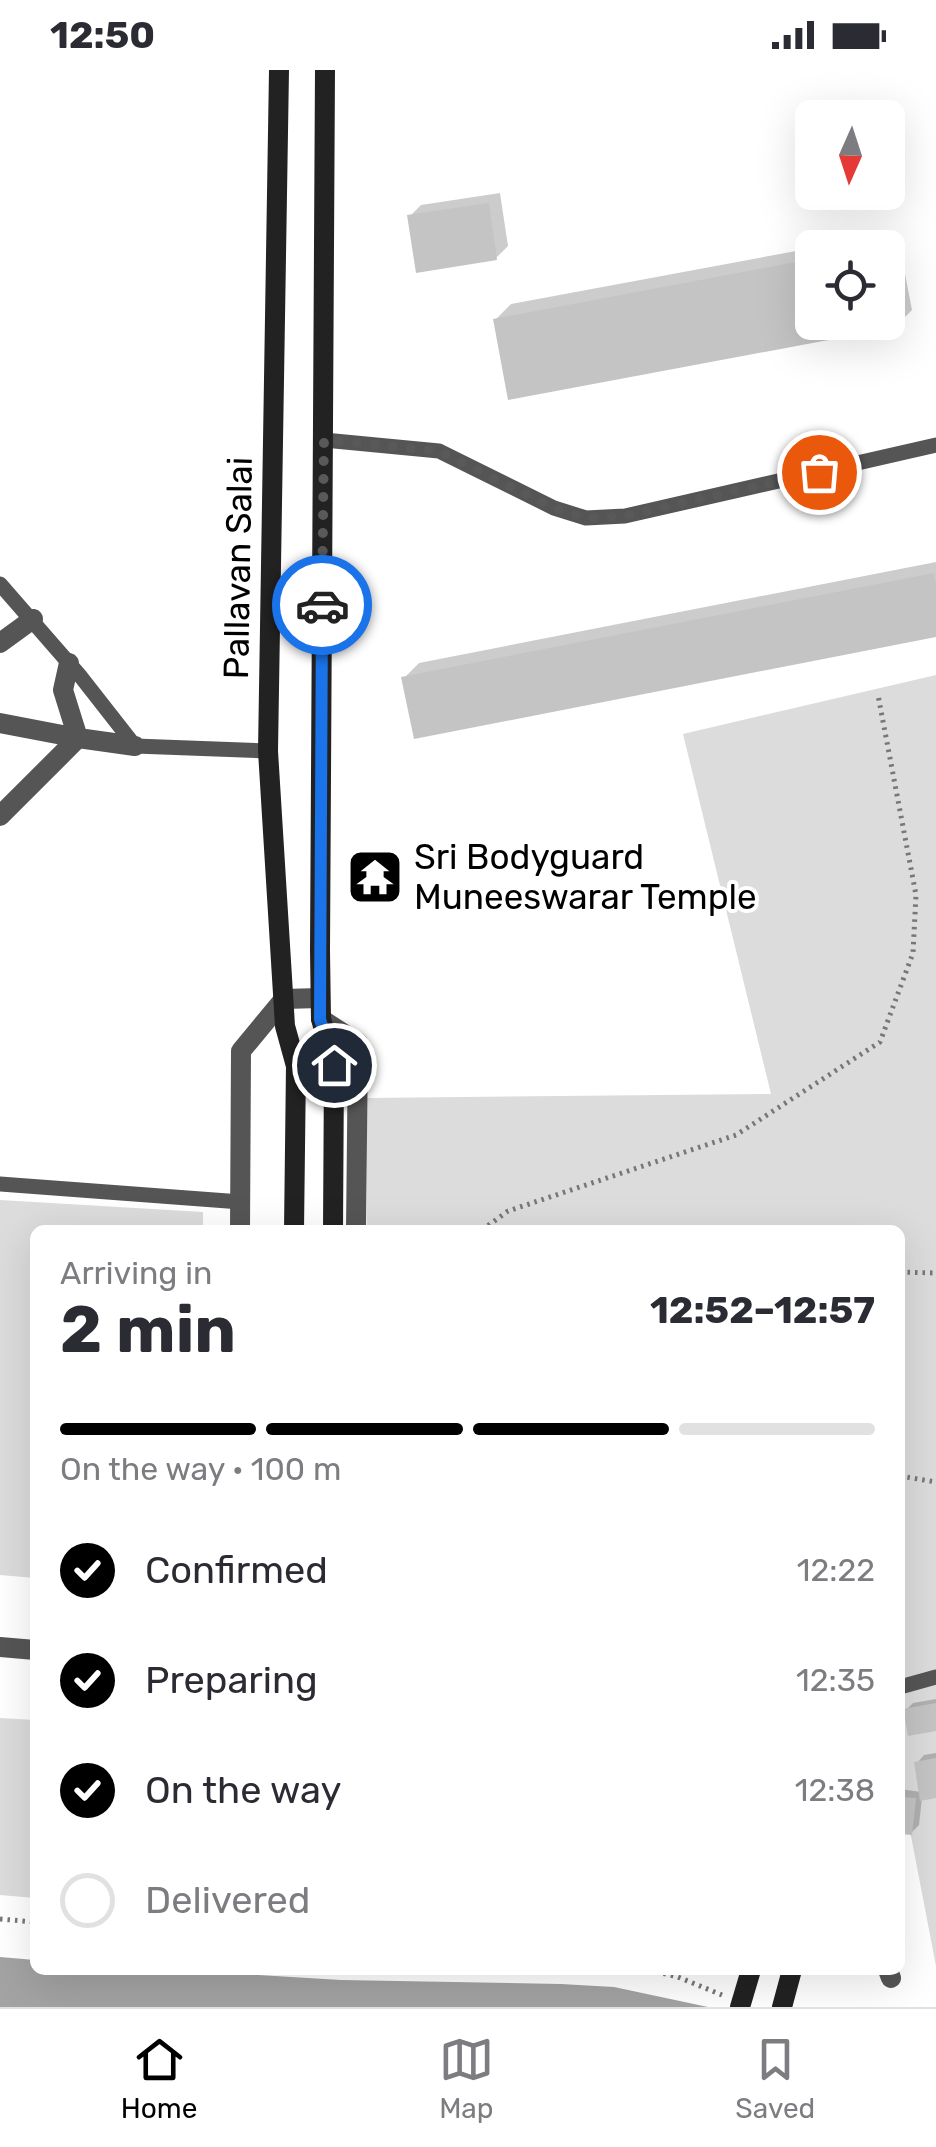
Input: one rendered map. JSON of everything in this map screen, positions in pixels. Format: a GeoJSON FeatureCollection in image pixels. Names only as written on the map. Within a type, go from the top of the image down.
{"type":"FeatureCollection","features":[{"type":"Feature","properties":{"kind":"main road","name":"Pallavan Salai"},"geometry":{"type":"LineString","coordinates":[[278,70],[268,751],[285,1026],[296,1066],[294,1225]]}},
{"type":"Feature","properties":{"kind":"main road"},"geometry":{"type":"LineString","coordinates":[[326,70],[320,1009],[334,1065],[333,1225]]}},
{"type":"Feature","properties":{"kind":"main road"},"geometry":{"type":"LineString","coordinates":[[734,2002],[748,1975]]}},
{"type":"Feature","properties":{"kind":"main road"},"geometry":{"type":"LineString","coordinates":[[782,2007],[791,1975]]}},
{"type":"Feature","properties":{"kind":"street"},"geometry":{"type":"LineString","coordinates":[[0,643],[33,620]]}},
{"type":"Feature","properties":{"kind":"street"},"geometry":{"type":"LineString","coordinates":[[69,663],[64,690],[78,738]]}},
{"type":"Feature","properties":{"kind":"street"},"geometry":{"type":"LineString","coordinates":[[0,723],[134,746]]}},
{"type":"Feature","properties":{"kind":"street"},"geometry":{"type":"LineString","coordinates":[[0,816],[78,738]]}},
{"type":"Feature","properties":{"kind":"street"},"geometry":{"type":"LineString","coordinates":[[240,1225],[241,1051],[284,1000],[320,1009],[358,1043],[356,1225]]}},
{"type":"Feature","properties":{"kind":"street"},"geometry":{"type":"LineString","coordinates":[[0,1647],[30,1650]]}},
{"type":"Feature","properties":{"kind":"lane"},"geometry":{"type":"LineString","coordinates":[[324,440],[439,451],[554,508],[586,518],[625,516],[936,445]]}},
{"type":"Feature","properties":{"kind":"lane"},"geometry":{"type":"LineString","coordinates":[[0,584],[134,746],[268,751]]}},
{"type":"Feature","properties":{"kind":"lane"},"geometry":{"type":"LineString","coordinates":[[0,1184],[241,1202]]}},
{"type":"Feature","properties":{"kind":"lane"},"geometry":{"type":"LineString","coordinates":[[905,1685],[936,1676]]}},
{"type":"Feature","properties":{"kind":"path"},"geometry":{"type":"LineString","coordinates":[[489,1225],[508,1211],[736,1135],[880,1042],[912,953],[916,895],[878,695]]}},
{"type":"Feature","properties":{"kind":"path"},"geometry":{"type":"LineString","coordinates":[[905,1272],[936,1273]]}},
{"type":"Feature","properties":{"kind":"path"},"geometry":{"type":"LineString","coordinates":[[905,1477],[936,1482]]}},
{"type":"Feature","properties":{"kind":"path"},"geometry":{"type":"LineString","coordinates":[[0,1919],[30,1922]]}},
{"type":"Feature","properties":{"kind":"path"},"geometry":{"type":"LineString","coordinates":[[670,1975],[734,2002]]}},
{"type":"Feature","properties":{"kind":"shaded area"},"geometry":{"type":"Polygon","coordinates":[[[936,675],[936,1966],[905,1816],[905,1225],[367,1225],[367,1098],[771,1094],[683,734],[936,675]]]}},
{"type":"Feature","properties":{"kind":"shaded area"},"geometry":{"type":"Polygon","coordinates":[[[0,1200],[203,1212],[203,1225],[30,1225],[30,1578],[0,1575],[0,1200]]]}},
{"type":"Feature","properties":{"kind":"shaded area"},"geometry":{"type":"Polygon","coordinates":[[[0,1718],[30,1720],[30,1898],[0,1895],[0,1718]]]}},
{"type":"Feature","properties":{"kind":"shaded area"},"geometry":{"type":"Polygon","coordinates":[[[0,1957],[30,1960],[30,1975],[258,1975],[561,1984],[614,1987],[708,2007],[0,2007],[0,1957]]]}},
{"type":"Feature","properties":{"kind":"building"},"geometry":{"type":"Polygon","coordinates":[[[489,203],[497,260],[416,273],[407,215],[489,203]]]}},
{"type":"Feature","properties":{"kind":"building"},"geometry":{"type":"Polygon","coordinates":[[[795,262],[795,340],[829,340],[508,400],[493,319],[795,262]]]}},
{"type":"Feature","properties":{"kind":"building"},"geometry":{"type":"Polygon","coordinates":[[[934,573],[936,637],[414,739],[401,677],[934,573]]]}},
{"type":"Feature","properties":{"kind":"building"},"geometry":{"type":"Polygon","coordinates":[[[936,1703],[936,1731],[908,1736],[905,1709],[936,1703]]]}},
{"type":"Feature","properties":{"kind":"building"},"geometry":{"type":"Polygon","coordinates":[[[936,1758],[936,1798],[920,1801],[914,1762],[936,1758]]]}},
{"type":"Feature","properties":{"kind":"building"},"geometry":{"type":"Polygon","coordinates":[[[905,1797],[916,1798],[912,1835],[905,1834],[905,1797]]]}},
{"type":"Feature","properties":{"kind":"way so far"},"geometry":{"type":"LineString","coordinates":[[322,605],[324,440],[439,451],[554,508],[586,518],[625,516],[819,472]]}},
{"type":"Feature","properties":{"kind":"place","name":"Sri Bodyguard Muneeswarar Temple"},"geometry":{"type":"Point","coordinates":[375,877]}},
{"type":"Feature","properties":{"kind":"route"},"geometry":{"type":"LineString","coordinates":[[322,605],[320,1019],[334,1065]]}}]}
